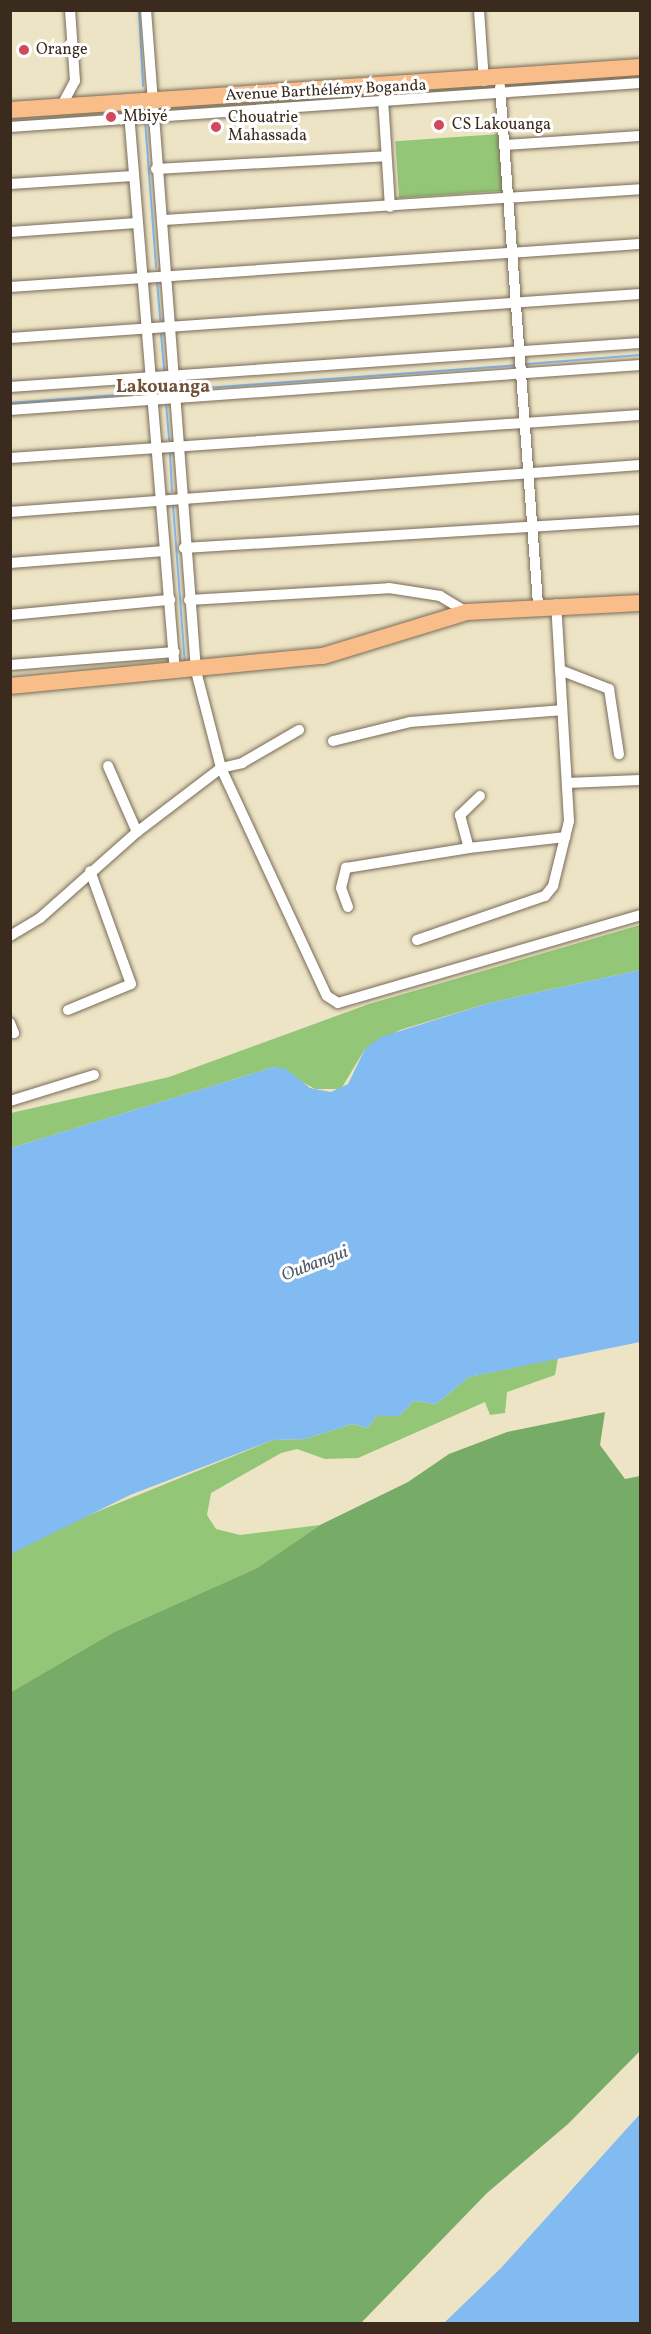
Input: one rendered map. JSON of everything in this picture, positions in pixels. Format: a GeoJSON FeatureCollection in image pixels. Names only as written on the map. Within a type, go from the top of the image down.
{"type":"FeatureCollection","features":[{"type":"Feature","properties":{"kind":"main road","name":"Avenue Barthélémy Boganda"},"geometry":{"type":"LineString","coordinates":[[10,111],[61,108],[129,110],[494,85],[640,67]]}},
{"type":"Feature","properties":{"kind":"main road"},"geometry":{"type":"LineString","coordinates":[[10,686],[175,673],[322,657],[467,612],[538,604],[640,603]]}},
{"type":"Feature","properties":{"kind":"street"},"geometry":{"type":"LineString","coordinates":[[61,108],[75,81],[70,10]]}},
{"type":"Feature","properties":{"kind":"street"},"geometry":{"type":"LineString","coordinates":[[146,10],[156,169],[164,220],[165,274],[180,498],[196,671],[221,768],[332,1002],[640,915]]}},
{"type":"Feature","properties":{"kind":"street"},"geometry":{"type":"LineString","coordinates":[[479,10],[504,145],[510,252],[516,303],[538,604]]}},
{"type":"Feature","properties":{"kind":"street"},"geometry":{"type":"LineString","coordinates":[[152,108],[383,99],[494,85],[640,83]]}},
{"type":"Feature","properties":{"kind":"street"},"geometry":{"type":"LineString","coordinates":[[383,99],[390,207]]}},
{"type":"Feature","properties":{"kind":"street"},"geometry":{"type":"LineString","coordinates":[[10,127],[129,110],[145,328],[152,378],[175,673]]}},
{"type":"Feature","properties":{"kind":"street"},"geometry":{"type":"LineString","coordinates":[[504,145],[640,136]]}},
{"type":"Feature","properties":{"kind":"street"},"geometry":{"type":"LineString","coordinates":[[156,169],[386,156]]}},
{"type":"Feature","properties":{"kind":"street"},"geometry":{"type":"LineString","coordinates":[[10,184],[133,176]]}},
{"type":"Feature","properties":{"kind":"street"},"geometry":{"type":"LineString","coordinates":[[164,220],[640,189]]}},
{"type":"Feature","properties":{"kind":"street"},"geometry":{"type":"LineString","coordinates":[[10,232],[137,223]]}},
{"type":"Feature","properties":{"kind":"street"},"geometry":{"type":"LineString","coordinates":[[10,286],[640,244]]}},
{"type":"Feature","properties":{"kind":"street"},"geometry":{"type":"LineString","coordinates":[[10,338],[640,294]]}},
{"type":"Feature","properties":{"kind":"street"},"geometry":{"type":"LineString","coordinates":[[10,387],[640,343]]}},
{"type":"Feature","properties":{"kind":"street"},"geometry":{"type":"LineString","coordinates":[[10,410],[640,364]]}},
{"type":"Feature","properties":{"kind":"street"},"geometry":{"type":"LineString","coordinates":[[10,458],[640,415]]}},
{"type":"Feature","properties":{"kind":"street"},"geometry":{"type":"LineString","coordinates":[[10,512],[161,498],[528,475],[640,465]]}},
{"type":"Feature","properties":{"kind":"street"},"geometry":{"type":"LineString","coordinates":[[184,548],[640,520]]}},
{"type":"Feature","properties":{"kind":"street"},"geometry":{"type":"LineString","coordinates":[[10,563],[165,551]]}},
{"type":"Feature","properties":{"kind":"street"},"geometry":{"type":"LineString","coordinates":[[189,600],[389,588],[440,596],[467,612]]}},
{"type":"Feature","properties":{"kind":"street"},"geometry":{"type":"LineString","coordinates":[[10,615],[170,600]]}},
{"type":"Feature","properties":{"kind":"street"},"geometry":{"type":"LineString","coordinates":[[417,940],[545,896],[553,886],[565,837],[567,783],[556,604]]}},
{"type":"Feature","properties":{"kind":"street"},"geometry":{"type":"LineString","coordinates":[[10,665],[174,652]]}},
{"type":"Feature","properties":{"kind":"street"},"geometry":{"type":"LineString","coordinates":[[560,670],[609,688],[620,754]]}},
{"type":"Feature","properties":{"kind":"street"},"geometry":{"type":"LineString","coordinates":[[333,741],[410,722],[561,710]]}},
{"type":"Feature","properties":{"kind":"street"},"geometry":{"type":"LineString","coordinates":[[10,936],[40,918],[137,832],[221,768],[242,763],[299,730]]}},
{"type":"Feature","properties":{"kind":"street"},"geometry":{"type":"LineString","coordinates":[[108,766],[137,832]]}},
{"type":"Feature","properties":{"kind":"street"},"geometry":{"type":"LineString","coordinates":[[567,783],[640,780]]}},
{"type":"Feature","properties":{"kind":"street"},"geometry":{"type":"LineString","coordinates":[[470,848],[460,815],[480,796]]}},
{"type":"Feature","properties":{"kind":"street"},"geometry":{"type":"LineString","coordinates":[[348,907],[341,888],[346,868],[470,848],[565,837]]}},
{"type":"Feature","properties":{"kind":"street"},"geometry":{"type":"LineString","coordinates":[[68,1010],[131,984],[90,872]]}},
{"type":"Feature","properties":{"kind":"street"},"geometry":{"type":"LineString","coordinates":[[10,1101],[94,1075]]}},
{"type":"Feature","properties":{"kind":"green space"},"geometry":{"type":"Polygon","coordinates":[[[499,134],[503,191],[399,198],[395,141],[499,134]]]}},
{"type":"Feature","properties":{"kind":"green space"},"geometry":{"type":"Polygon","coordinates":[[[640,925],[640,970],[489,1003],[400,1030],[365,1049],[341,1089],[315,1089],[274,1067],[11,1148],[11,1113],[169,1077],[369,1004],[640,925]]]}},
{"type":"Feature","properties":{"kind":"green space"},"geometry":{"type":"Polygon","coordinates":[[[558,1358],[555,1375],[507,1392],[505,1413],[490,1415],[485,1402],[358,1458],[325,1459],[297,1449],[281,1453],[211,1493],[207,1515],[216,1529],[240,1535],[320,1525],[257,1568],[114,1632],[11,1692],[10,1554],[40,1535],[273,1440],[305,1439],[352,1424],[368,1428],[376,1416],[399,1416],[414,1401],[436,1404],[469,1377],[558,1358]]]}},
{"type":"Feature","properties":{"kind":"green space"},"geometry":{"type":"Polygon","coordinates":[[[605,1412],[600,1445],[625,1479],[640,1476],[640,2051],[568,2124],[487,2193],[361,2323],[11,2323],[11,1692],[114,1632],[257,1568],[320,1525],[408,1482],[449,1454],[507,1432],[605,1412]]]}},
{"type":"Feature","properties":{"kind":"water","name":"Oubangui"},"geometry":{"type":"Polygon","coordinates":[[[640,970],[640,1342],[469,1377],[436,1404],[414,1401],[399,1416],[376,1416],[368,1428],[352,1424],[305,1439],[273,1440],[130,1495],[11,1554],[11,1148],[274,1067],[286,1069],[310,1088],[331,1092],[348,1084],[365,1049],[381,1037],[489,1003],[640,970]]]}},
{"type":"Feature","properties":{"kind":"water"},"geometry":{"type":"Polygon","coordinates":[[[640,2114],[640,2323],[444,2323],[501,2268],[640,2114]]]}},
{"type":"Feature","properties":{"kind":"waterway"},"geometry":{"type":"LineString","coordinates":[[139,10],[143,86]]}},
{"type":"Feature","properties":{"kind":"waterway"},"geometry":{"type":"LineString","coordinates":[[145,120],[156,268]]}},
{"type":"Feature","properties":{"kind":"waterway"},"geometry":{"type":"LineString","coordinates":[[157,282],[160,320]]}},
{"type":"Feature","properties":{"kind":"waterway"},"geometry":{"type":"LineString","coordinates":[[161,334],[164,372]]}},
{"type":"Feature","properties":{"kind":"waterway"},"geometry":{"type":"LineString","coordinates":[[527,364],[640,355]]}},
{"type":"Feature","properties":{"kind":"waterway"},"geometry":{"type":"LineString","coordinates":[[179,390],[516,365]]}},
{"type":"Feature","properties":{"kind":"waterway"},"geometry":{"type":"LineString","coordinates":[[165,382],[166,394]]}},
{"type":"Feature","properties":{"kind":"waterway"},"geometry":{"type":"LineString","coordinates":[[159,392],[170,391]]}},
{"type":"Feature","properties":{"kind":"waterway"},"geometry":{"type":"LineString","coordinates":[[10,403],[147,393]]}},
{"type":"Feature","properties":{"kind":"waterway"},"geometry":{"type":"LineString","coordinates":[[166,404],[169,440]]}},
{"type":"Feature","properties":{"kind":"waterway"},"geometry":{"type":"LineString","coordinates":[[170,454],[172,491]]}},
{"type":"Feature","properties":{"kind":"waterway"},"geometry":{"type":"LineString","coordinates":[[173,505],[185,664]]}},
{"type":"Feature","properties":{"kind":"place","name":"Orange"},"geometry":{"type":"Point","coordinates":[24,50]}},
{"type":"Feature","properties":{"kind":"place","name":"Mbiyé"},"geometry":{"type":"Point","coordinates":[111,117]}},
{"type":"Feature","properties":{"kind":"place","name":"CS Lakouanga"},"geometry":{"type":"Point","coordinates":[439,125]}},
{"type":"Feature","properties":{"kind":"place","name":"Chouatrie Mahassada"},"geometry":{"type":"Point","coordinates":[216,127]}},
{"type":"Feature","properties":{"kind":"district","name":"Lakouanga"},"geometry":{"type":"Point","coordinates":[163,388]}}]}
